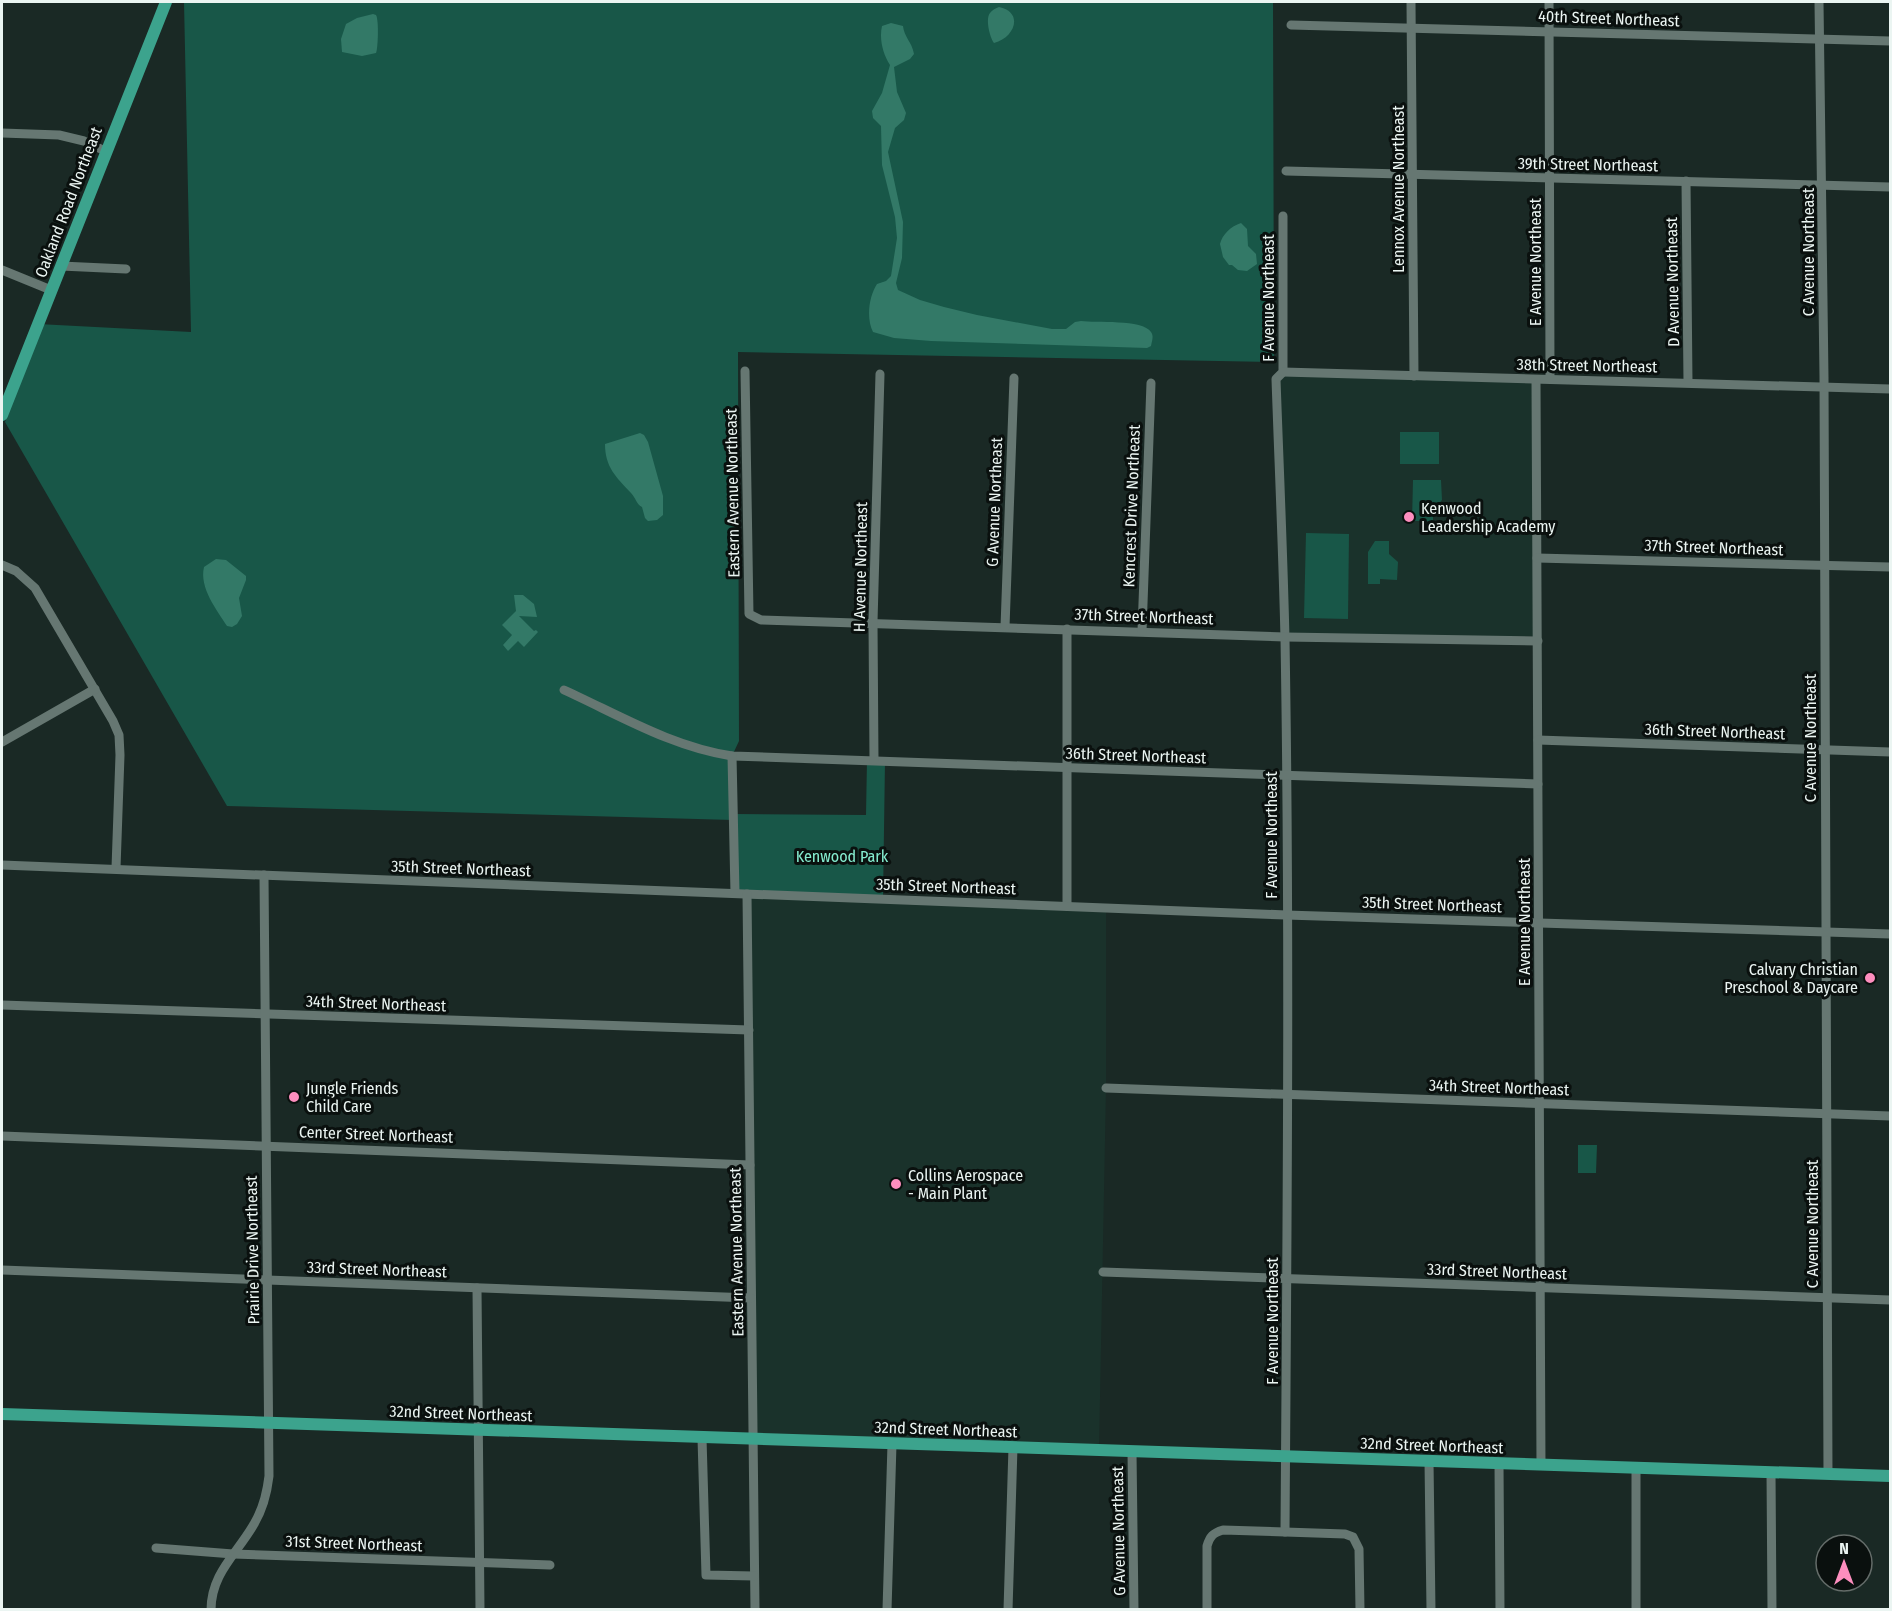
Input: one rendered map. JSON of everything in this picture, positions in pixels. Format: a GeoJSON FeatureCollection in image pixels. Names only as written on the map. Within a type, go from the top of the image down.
{"type":"FeatureCollection","features":[{"type":"Feature","properties":{"kind":"main road","name":"Oakland Road Northeast"},"geometry":{"type":"LineString","coordinates":[[2,415],[166,2]]}},
{"type":"Feature","properties":{"kind":"main road","name":"32nd Street Northeast"},"geometry":{"type":"LineString","coordinates":[[2,1414],[1890,1476]]}},
{"type":"Feature","properties":{"kind":"street","name":"Lennox Avenue Northeast"},"geometry":{"type":"LineString","coordinates":[[1411,2],[1414,376]]}},
{"type":"Feature","properties":{"kind":"street","name":"E Avenue Northeast"},"geometry":{"type":"LineString","coordinates":[[1549,2],[1550,379]]}},
{"type":"Feature","properties":{"kind":"street","name":"C Avenue Northeast"},"geometry":{"type":"LineString","coordinates":[[1819,2],[1824,386],[1828,1474]]}},
{"type":"Feature","properties":{"kind":"street","name":"40th Street Northeast"},"geometry":{"type":"LineString","coordinates":[[1291,25],[1890,41]]}},
{"type":"Feature","properties":{"kind":"street"},"geometry":{"type":"LineString","coordinates":[[2,133],[59,135],[84,141],[105,151]]}},
{"type":"Feature","properties":{"kind":"street","name":"39th Street Northeast"},"geometry":{"type":"LineString","coordinates":[[1286,171],[1890,187]]}},
{"type":"Feature","properties":{"kind":"street","name":"D Avenue Northeast"},"geometry":{"type":"LineString","coordinates":[[1686,182],[1688,382]]}},
{"type":"Feature","properties":{"kind":"street","name":"F Avenue Northeast"},"geometry":{"type":"LineString","coordinates":[[1283,216],[1283,372],[1276,379],[1285,637],[1287,1095],[1285,1532]]}},
{"type":"Feature","properties":{"kind":"street"},"geometry":{"type":"LineString","coordinates":[[61,266],[126,269]]}},
{"type":"Feature","properties":{"kind":"street"},"geometry":{"type":"LineString","coordinates":[[2,270],[51,290]]}},
{"type":"Feature","properties":{"kind":"street","name":"Eastern Avenue Northeast"},"geometry":{"type":"LineString","coordinates":[[745,371],[750,614]]}},
{"type":"Feature","properties":{"kind":"street","name":"38th Street Northeast"},"geometry":{"type":"LineString","coordinates":[[1283,372],[1890,389]]}},
{"type":"Feature","properties":{"kind":"street","name":"H Avenue Northeast"},"geometry":{"type":"LineString","coordinates":[[874,760],[873,622],[880,374]]}},
{"type":"Feature","properties":{"kind":"street","name":"G Avenue Northeast"},"geometry":{"type":"LineString","coordinates":[[1005,627],[1014,378]]}},
{"type":"Feature","properties":{"kind":"street","name":"E Avenue Northeast"},"geometry":{"type":"LineString","coordinates":[[1536,380],[1541,1465]]}},
{"type":"Feature","properties":{"kind":"street","name":"Kencrest Drive Northeast"},"geometry":{"type":"LineString","coordinates":[[1142,631],[1151,382]]}},
{"type":"Feature","properties":{"kind":"street","name":"37th Street Northeast"},"geometry":{"type":"LineString","coordinates":[[1537,558],[1890,567]]}},
{"type":"Feature","properties":{"kind":"street"},"geometry":{"type":"LineString","coordinates":[[2,565],[16,571],[36,588],[113,721],[118,735],[120,755],[116,868]]}},
{"type":"Feature","properties":{"kind":"street","name":"37th Street Northeast"},"geometry":{"type":"LineString","coordinates":[[750,614],[762,620],[1066,628],[1285,637],[1538,641]]}},
{"type":"Feature","properties":{"kind":"street"},"geometry":{"type":"LineString","coordinates":[[1066,628],[1066,906]]}},
{"type":"Feature","properties":{"kind":"street"},"geometry":{"type":"LineString","coordinates":[[2,742],[95,689]]}},
{"type":"Feature","properties":{"kind":"street","name":"36th Street Northeast"},"geometry":{"type":"LineString","coordinates":[[564,690],[670,740],[707,752],[732,756],[1538,784]]}},
{"type":"Feature","properties":{"kind":"street","name":"36th Street Northeast"},"geometry":{"type":"LineString","coordinates":[[1538,740],[1890,752]]}},
{"type":"Feature","properties":{"kind":"street"},"geometry":{"type":"LineString","coordinates":[[732,756],[735,893]]}},
{"type":"Feature","properties":{"kind":"street","name":"35th Street Northeast"},"geometry":{"type":"LineString","coordinates":[[2,864],[1286,915],[1890,934]]}},
{"type":"Feature","properties":{"kind":"street","name":"Prairie Drive Northeast"},"geometry":{"type":"LineString","coordinates":[[211,1610],[214,1584],[222,1568],[255,1523],[267,1496],[270,1476],[264,875]]}},
{"type":"Feature","properties":{"kind":"street","name":"Eastern Avenue Northeast"},"geometry":{"type":"LineString","coordinates":[[747,894],[755,1610]]}},
{"type":"Feature","properties":{"kind":"street","name":"34th Street Northeast"},"geometry":{"type":"LineString","coordinates":[[2,1005],[749,1030]]}},
{"type":"Feature","properties":{"kind":"street","name":"34th Street Northeast"},"geometry":{"type":"LineString","coordinates":[[1106,1088],[1890,1116]]}},
{"type":"Feature","properties":{"kind":"street","name":"Center Street Northeast"},"geometry":{"type":"LineString","coordinates":[[2,1136],[750,1165]]}},
{"type":"Feature","properties":{"kind":"street","name":"33rd Street Northeast"},"geometry":{"type":"LineString","coordinates":[[2,1270],[752,1298]]}},
{"type":"Feature","properties":{"kind":"street","name":"33rd Street Northeast"},"geometry":{"type":"LineString","coordinates":[[1103,1272],[1890,1300]]}},
{"type":"Feature","properties":{"kind":"street"},"geometry":{"type":"LineString","coordinates":[[477,1288],[480,1610]]}},
{"type":"Feature","properties":{"kind":"street"},"geometry":{"type":"LineString","coordinates":[[702,1438],[706,1575],[754,1576]]}},
{"type":"Feature","properties":{"kind":"street"},"geometry":{"type":"LineString","coordinates":[[887,1610],[892,1444]]}},
{"type":"Feature","properties":{"kind":"street"},"geometry":{"type":"LineString","coordinates":[[1008,1610],[1013,1447]]}},
{"type":"Feature","properties":{"kind":"street","name":"G Avenue Northeast"},"geometry":{"type":"LineString","coordinates":[[1132,1452],[1134,1610]]}},
{"type":"Feature","properties":{"kind":"street"},"geometry":{"type":"LineString","coordinates":[[1429,1461],[1431,1610]]}},
{"type":"Feature","properties":{"kind":"street"},"geometry":{"type":"LineString","coordinates":[[1499,1463],[1500,1610]]}},
{"type":"Feature","properties":{"kind":"street"},"geometry":{"type":"LineString","coordinates":[[1636,1468],[1636,1610]]}},
{"type":"Feature","properties":{"kind":"street"},"geometry":{"type":"LineString","coordinates":[[1771,1472],[1772,1610]]}},
{"type":"Feature","properties":{"kind":"street"},"geometry":{"type":"LineString","coordinates":[[1207,1610],[1207,1546],[1209,1538],[1214,1533],[1223,1530],[1345,1534],[1353,1537],[1359,1549],[1360,1610]]}},
{"type":"Feature","properties":{"kind":"street","name":"31st Street Northeast"},"geometry":{"type":"LineString","coordinates":[[156,1548],[233,1554],[550,1564]]}},
{"type":"Feature","properties":{"kind":"shaded area"},"geometry":{"type":"Polygon","coordinates":[[[999,7],[1012,14],[1014,25],[1007,36],[994,43],[988,20],[991,12],[999,7]]]}},
{"type":"Feature","properties":{"kind":"shaded area"},"geometry":{"type":"Polygon","coordinates":[[[376,15],[378,22],[376,53],[362,56],[342,52],[341,39],[346,24],[357,18],[376,15]]]}},
{"type":"Feature","properties":{"kind":"shaded area"},"geometry":{"type":"Polygon","coordinates":[[[891,23],[903,26],[914,54],[910,59],[894,67],[897,92],[906,113],[904,120],[895,128],[888,152],[903,222],[902,258],[896,283],[898,290],[944,307],[1052,329],[1066,329],[1075,322],[1081,321],[1139,325],[1151,332],[1153,337],[1151,346],[1147,348],[931,341],[894,338],[873,332],[869,314],[870,301],[877,284],[886,281],[891,276],[897,238],[895,217],[882,165],[881,126],[873,118],[872,111],[882,93],[890,65],[882,46],[882,26],[891,23]]]}},
{"type":"Feature","properties":{"kind":"shaded area"},"geometry":{"type":"Polygon","coordinates":[[[1241,223],[1247,229],[1248,246],[1256,254],[1257,264],[1247,271],[1238,270],[1229,265],[1223,257],[1220,244],[1228,231],[1241,223]]]}},
{"type":"Feature","properties":{"kind":"shaded area","name":"Kenwood Leadership Academy"},"geometry":{"type":"Polygon","coordinates":[[[1283,372],[1536,380],[1534,636],[1285,637],[1276,379],[1283,372]]]}},
{"type":"Feature","properties":{"kind":"shaded area"},"geometry":{"type":"Polygon","coordinates":[[[640,433],[648,442],[663,496],[663,515],[657,520],[648,521],[645,518],[642,507],[612,471],[607,459],[605,444],[640,433]]]}},
{"type":"Feature","properties":{"kind":"shaded area"},"geometry":{"type":"Polygon","coordinates":[[[216,559],[226,560],[246,576],[239,598],[242,616],[232,627],[227,626],[218,613],[204,583],[204,567],[216,559]]]}},
{"type":"Feature","properties":{"kind":"shaded area"},"geometry":{"type":"Polygon","coordinates":[[[514,595],[523,595],[534,604],[537,617],[519,616],[534,631],[538,632],[524,647],[518,641],[508,651],[503,645],[512,635],[502,625],[516,611],[514,595]]]}},
{"type":"Feature","properties":{"kind":"shaded area"},"geometry":{"type":"Polygon","coordinates":[[[747,894],[1106,907],[1106,1088],[1099,1450],[753,1439],[747,894]]]}},
{"type":"Feature","properties":{"kind":"green space","name":"Kenwood Park"},"geometry":{"type":"Polygon","coordinates":[[[184,2],[1273,2],[1274,362],[738,352],[739,741],[732,756],[733,814],[866,815],[867,760],[885,761],[883,899],[735,893],[733,820],[227,806],[5,422],[38,324],[191,332],[184,2]]]}},
{"type":"Feature","properties":{"kind":"green space"},"geometry":{"type":"Polygon","coordinates":[[[1400,432],[1439,432],[1439,464],[1400,464],[1400,432]]]}},
{"type":"Feature","properties":{"kind":"green space"},"geometry":{"type":"Polygon","coordinates":[[[1413,480],[1441,480],[1442,500],[1433,511],[1433,521],[1412,521],[1413,480]]]}},
{"type":"Feature","properties":{"kind":"green space"},"geometry":{"type":"Polygon","coordinates":[[[1306,533],[1349,534],[1348,619],[1304,618],[1306,533]]]}},
{"type":"Feature","properties":{"kind":"green space"},"geometry":{"type":"Polygon","coordinates":[[[1375,541],[1389,541],[1389,554],[1398,562],[1397,580],[1380,579],[1380,584],[1368,584],[1368,552],[1375,541]]]}},
{"type":"Feature","properties":{"kind":"green space"},"geometry":{"type":"Polygon","coordinates":[[[1578,1145],[1597,1145],[1596,1173],[1578,1173],[1578,1145]]]}},
{"type":"Feature","properties":{"kind":"place","name":"Kenwood Leadership Academy"},"geometry":{"type":"Point","coordinates":[1409,517]}},
{"type":"Feature","properties":{"kind":"place","name":"Calvary Christian Preschool & Daycare"},"geometry":{"type":"Point","coordinates":[1870,978]}},
{"type":"Feature","properties":{"kind":"place","name":"Jungle Friends Child Care"},"geometry":{"type":"Point","coordinates":[294,1097]}},
{"type":"Feature","properties":{"kind":"place","name":"Collins Aerospace - Main Plant"},"geometry":{"type":"Point","coordinates":[896,1184]}}]}
